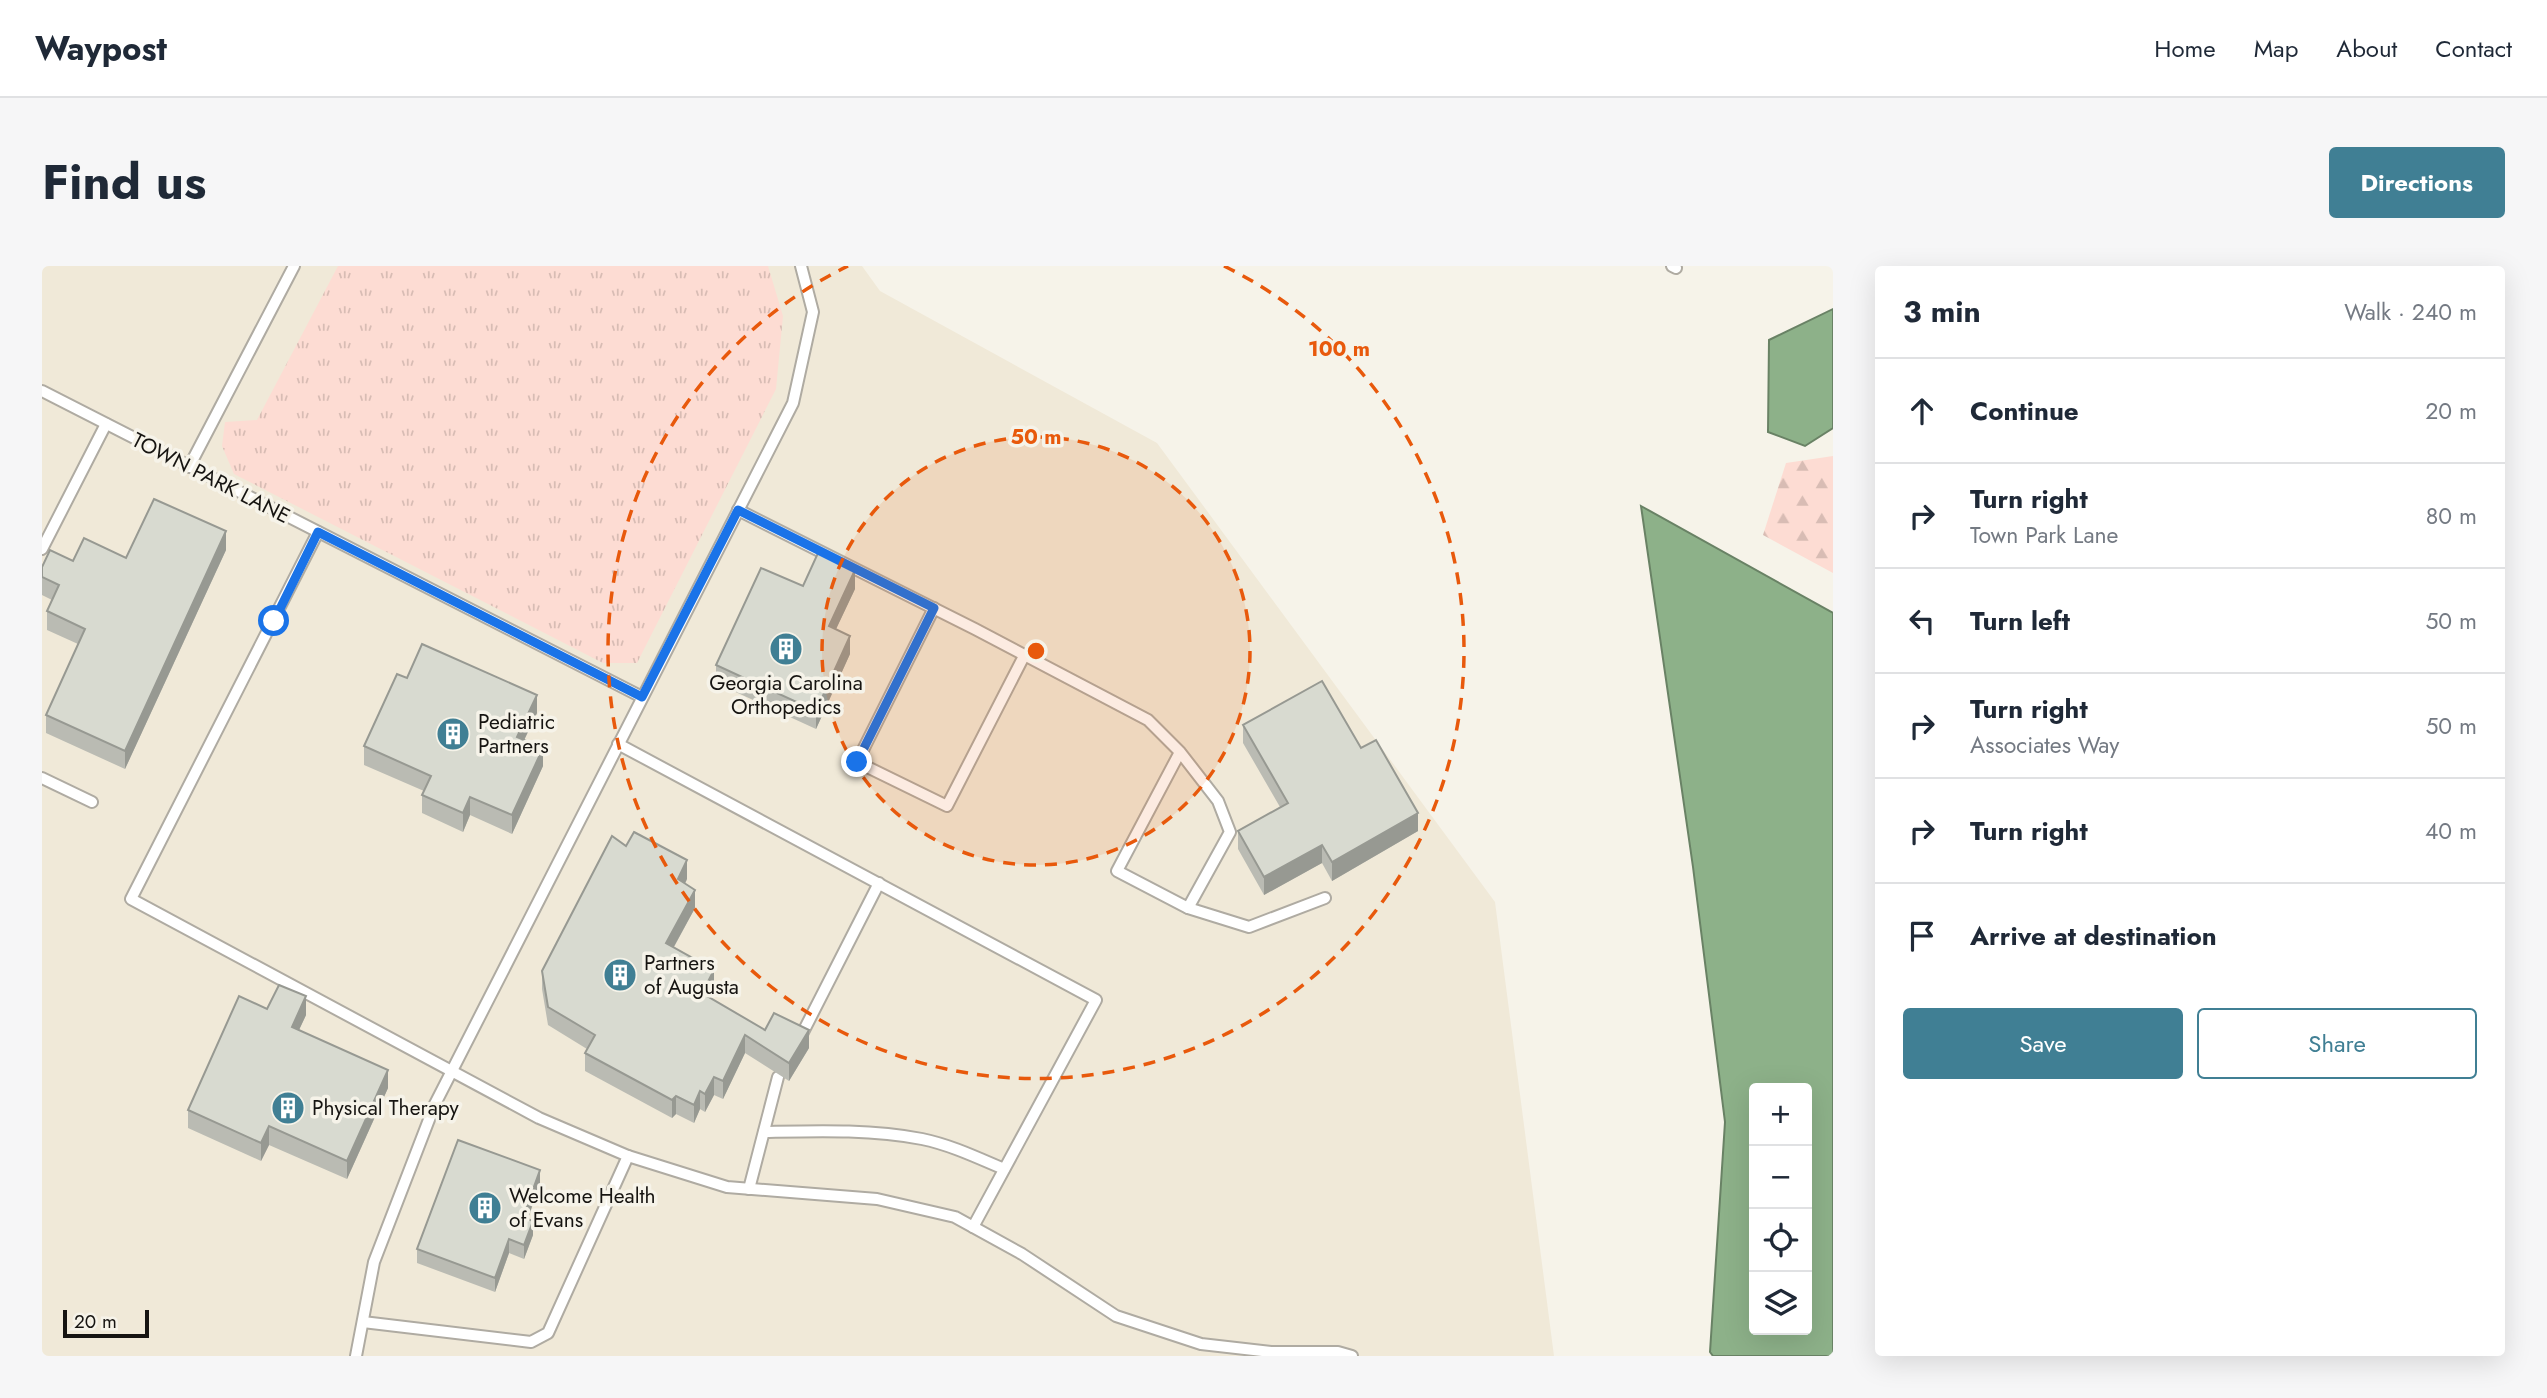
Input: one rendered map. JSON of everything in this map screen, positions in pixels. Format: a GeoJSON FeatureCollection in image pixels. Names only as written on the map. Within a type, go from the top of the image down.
{"type":"FeatureCollection","features":[{"type":"Feature","properties":{"kind":"lane"},"geometry":{"type":"LineString","coordinates":[[189,467],[294,266]]}},
{"type":"Feature","properties":{"kind":"lane"},"geometry":{"type":"LineString","coordinates":[[356,1356],[374,1262],[435,1104],[793,403],[813,312],[801,266]]}},
{"type":"Feature","properties":{"kind":"lane","name":"TOWN PARK LANE"},"geometry":{"type":"LineString","coordinates":[[42,391],[642,697]]}},
{"type":"Feature","properties":{"kind":"lane"},"geometry":{"type":"LineString","coordinates":[[42,550],[106,424]]}},
{"type":"Feature","properties":{"kind":"lane"},"geometry":{"type":"LineString","coordinates":[[738,510],[934,608],[1148,720],[1180,752],[1218,801],[1230,832],[1188,908]]}},
{"type":"Feature","properties":{"kind":"lane"},"geometry":{"type":"LineString","coordinates":[[318,532],[131,899],[453,1069],[539,1118],[628,1156],[727,1187],[877,1199],[955,1217],[1022,1254],[1116,1315],[1201,1344],[1271,1352],[1338,1352],[1352,1356]]}},
{"type":"Feature","properties":{"kind":"lane"},"geometry":{"type":"LineString","coordinates":[[934,608],[857,762],[947,807],[1024,656]]}},
{"type":"Feature","properties":{"kind":"lane"},"geometry":{"type":"LineString","coordinates":[[618,744],[1096,1000],[973,1227]]}},
{"type":"Feature","properties":{"kind":"lane"},"geometry":{"type":"LineString","coordinates":[[1180,752],[1117,871],[1188,908],[1249,926],[1325,898]]}},
{"type":"Feature","properties":{"kind":"lane"},"geometry":{"type":"LineString","coordinates":[[42,778],[92,802]]}},
{"type":"Feature","properties":{"kind":"lane"},"geometry":{"type":"LineString","coordinates":[[798,1041],[878,883]]}},
{"type":"Feature","properties":{"kind":"lane"},"geometry":{"type":"LineString","coordinates":[[749,1189],[778,1077]]}},
{"type":"Feature","properties":{"kind":"lane"},"geometry":{"type":"LineString","coordinates":[[764,1132],[827,1131],[924,1140],[963,1151],[1004,1169]]}},
{"type":"Feature","properties":{"kind":"lane"},"geometry":{"type":"LineString","coordinates":[[363,1322],[531,1342],[548,1333],[628,1156]]}},
{"type":"Feature","properties":{"kind":"shaded area"},"geometry":{"type":"Polygon","coordinates":[[[42,266],[862,266],[880,291],[1157,443],[1495,902],[1554,1356],[42,1356],[42,266]]]}},
{"type":"Feature","properties":{"kind":"shaded area"},"geometry":{"type":"Polygon","coordinates":[[[1833,309],[1833,428],[1805,446],[1768,432],[1769,340],[1833,309]]]}},
{"type":"Feature","properties":{"kind":"shaded area"},"geometry":{"type":"Polygon","coordinates":[[[1641,506],[1833,613],[1833,1356],[1713,1356],[1710,1352],[1725,1122],[1693,867],[1641,506]]]}},
{"type":"Feature","properties":{"kind":"green space"},"geometry":{"type":"Polygon","coordinates":[[[338,266],[768,266],[783,316],[776,389],[637,663],[603,663],[234,474],[222,446],[225,422],[257,420],[338,266]]]}},
{"type":"Feature","properties":{"kind":"green space"},"geometry":{"type":"Polygon","coordinates":[[[1833,456],[1833,573],[1763,535],[1786,463],[1833,456]]]}},
{"type":"Feature","properties":{"kind":"building"},"geometry":{"type":"Polygon","coordinates":[[[154,499],[226,531],[125,751],[46,715],[85,629],[47,611],[59,585],[42,577],[42,567],[50,550],[73,561],[84,538],[126,558],[154,499]]]}},
{"type":"Feature","properties":{"kind":"building","name":"Georgia Carolina Orthopedics"},"geometry":{"type":"Polygon","coordinates":[[[818,553],[855,570],[829,626],[850,636],[816,711],[716,665],[761,568],[803,586],[818,553]]]}},
{"type":"Feature","properties":{"kind":"building","name":"Pediatric Partners"},"geometry":{"type":"Polygon","coordinates":[[[422,644],[537,695],[517,737],[543,748],[512,815],[470,797],[463,813],[422,795],[431,776],[364,746],[397,674],[407,678],[422,644]]]}},
{"type":"Feature","properties":{"kind":"building"},"geometry":{"type":"Polygon","coordinates":[[[1322,681],[1361,748],[1376,740],[1418,813],[1332,862],[1322,845],[1264,877],[1238,831],[1288,803],[1243,725],[1322,681]]]}},
{"type":"Feature","properties":{"kind":"building","name":"Partners of Augusta"},"geometry":{"type":"Polygon","coordinates":[[[634,832],[687,860],[678,879],[695,890],[666,943],[714,970],[702,993],[765,1030],[774,1013],[809,1030],[789,1063],[745,1035],[723,1081],[714,1077],[705,1094],[700,1091],[694,1105],[676,1096],[672,1100],[585,1053],[595,1035],[548,1007],[542,971],[612,836],[626,846],[634,832]]]}},
{"type":"Feature","properties":{"kind":"building","name":"Physical Therapy"},"geometry":{"type":"Polygon","coordinates":[[[279,985],[306,996],[292,1027],[388,1070],[347,1161],[269,1126],[261,1143],[188,1110],[239,996],[267,1009],[279,985]]]}},
{"type":"Feature","properties":{"kind":"building","name":"Welcome Health of Evans"},"geometry":{"type":"Polygon","coordinates":[[[458,1140],[540,1170],[523,1217],[533,1221],[524,1245],[509,1239],[495,1278],[417,1249],[458,1140]]]}},
{"type":"Feature","properties":{"kind":"place","name":"Georgia Carolina Orthopedics"},"geometry":{"type":"Point","coordinates":[786,649]}},
{"type":"Feature","properties":{"kind":"place","name":"Pediatric Partners"},"geometry":{"type":"Point","coordinates":[453,734]}},
{"type":"Feature","properties":{"kind":"place","name":"Partners of Augusta"},"geometry":{"type":"Point","coordinates":[620,975]}},
{"type":"Feature","properties":{"kind":"place","name":"Physical Therapy"},"geometry":{"type":"Point","coordinates":[288,1108]}},
{"type":"Feature","properties":{"kind":"place","name":"Welcome Health of Evans"},"geometry":{"type":"Point","coordinates":[485,1208]}},
{"type":"Feature","properties":{"kind":"route"},"geometry":{"type":"LineString","coordinates":[[274,621],[318,532],[642,697],[738,510],[934,608],[857,762]]}}]}
